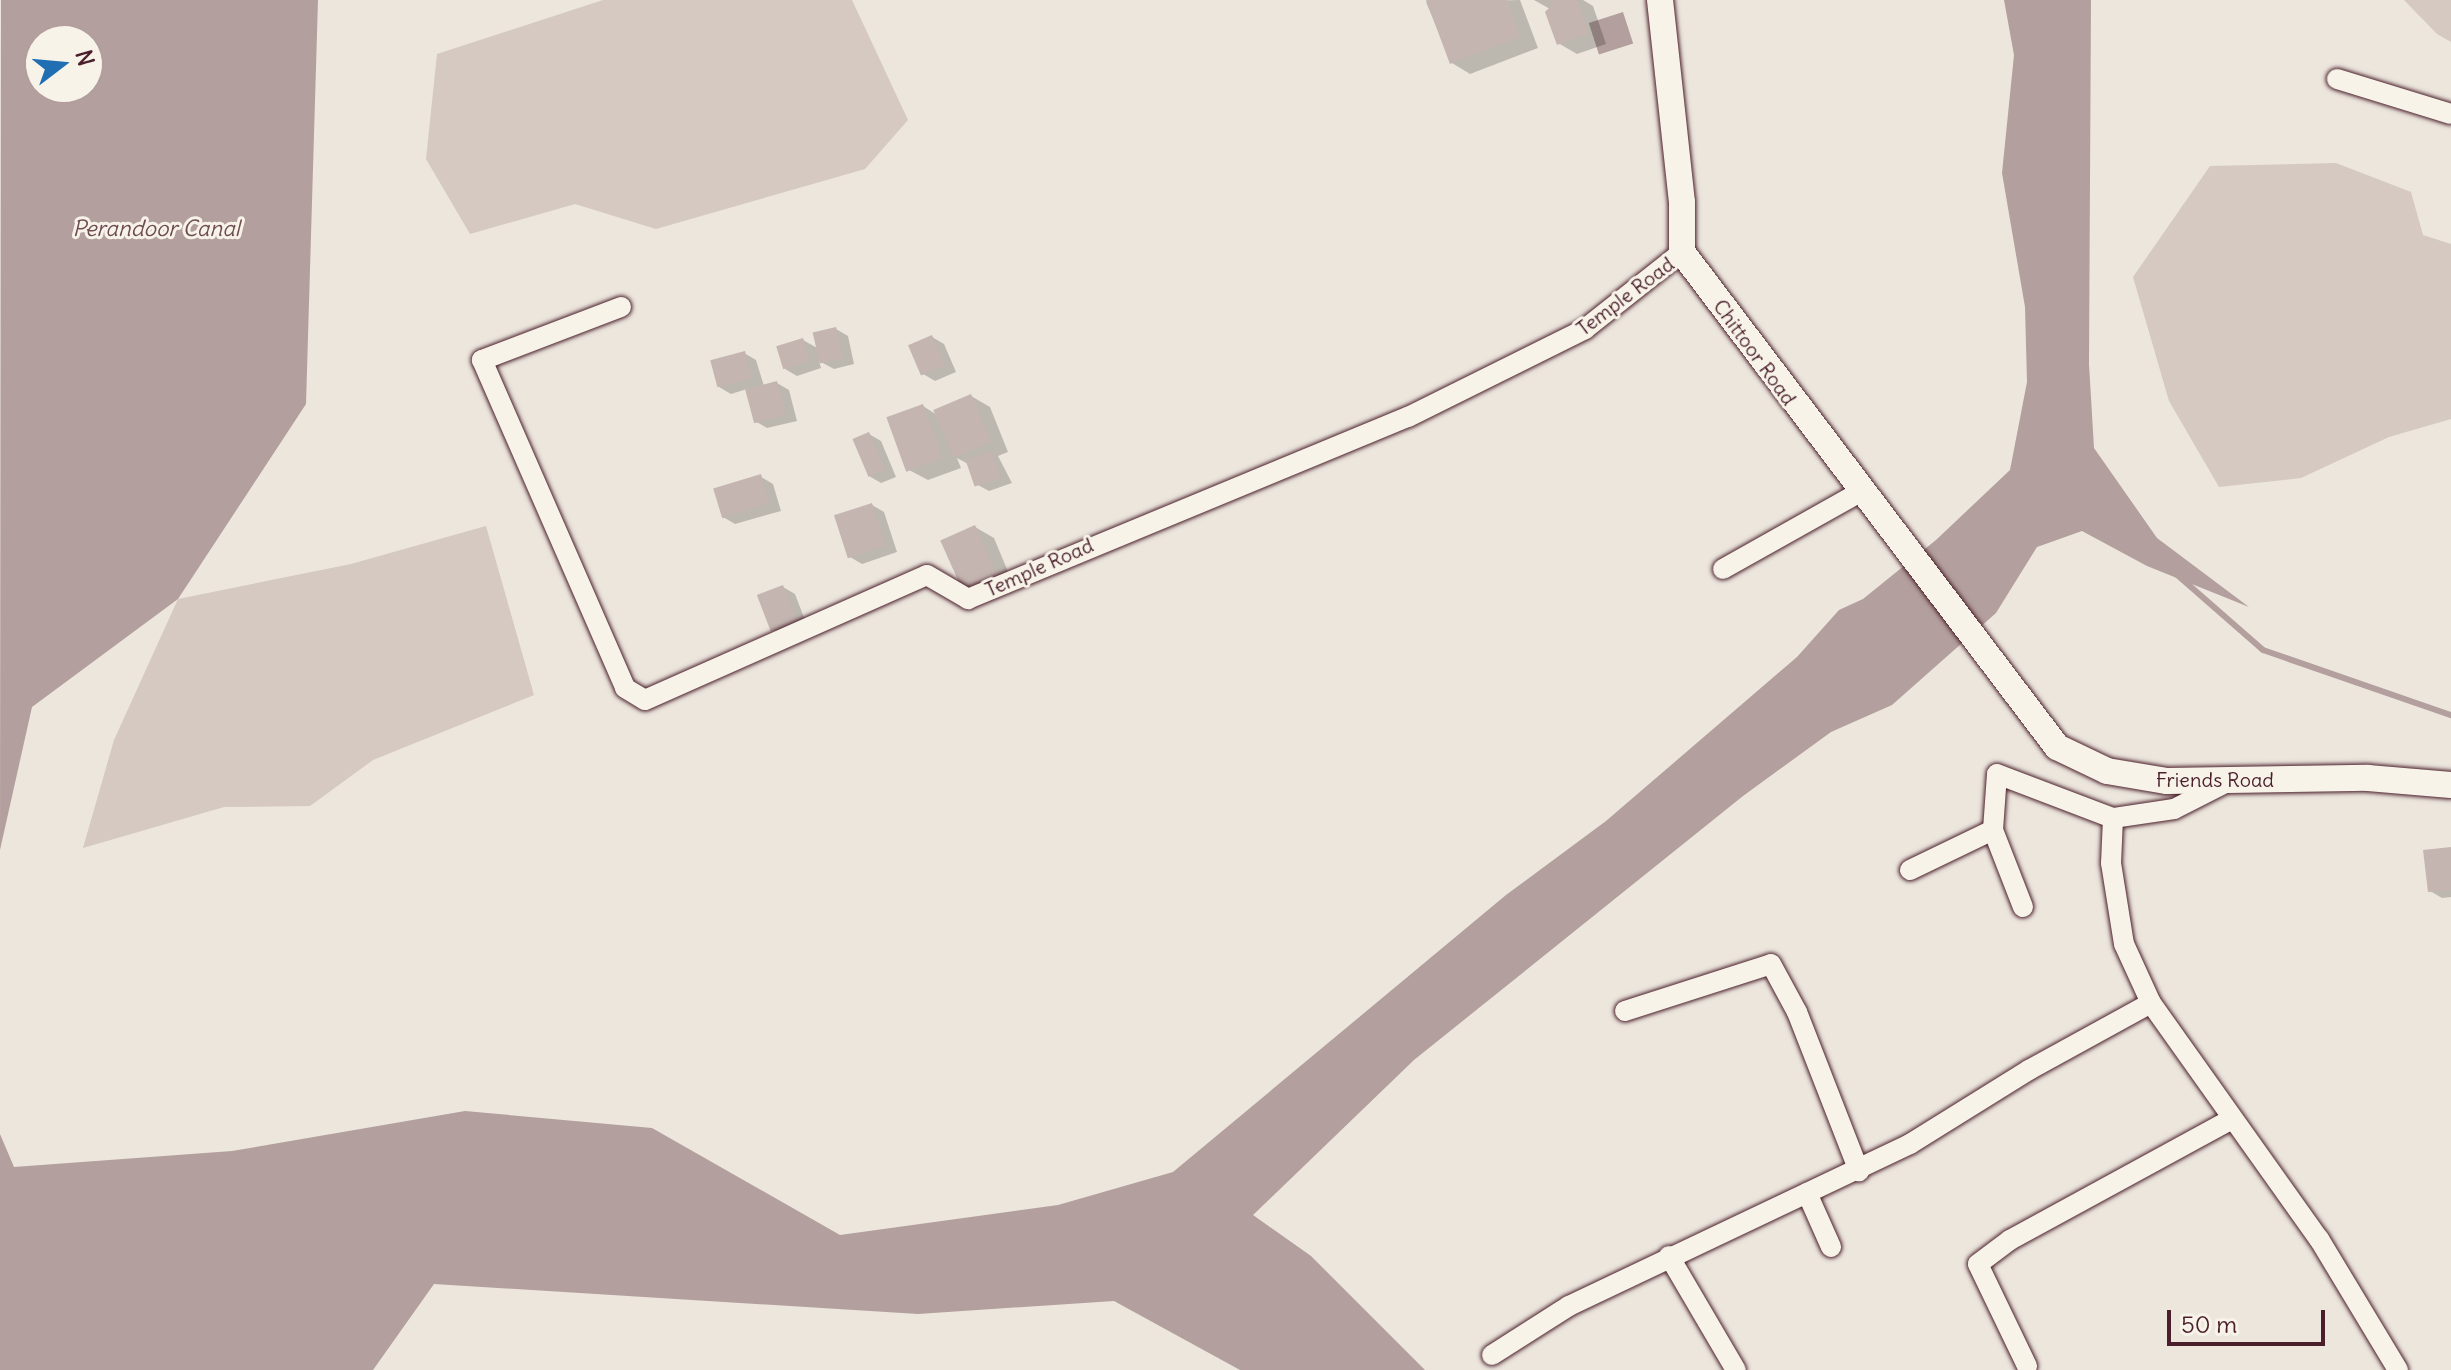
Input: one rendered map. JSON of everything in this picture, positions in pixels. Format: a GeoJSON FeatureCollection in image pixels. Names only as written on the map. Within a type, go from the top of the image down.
{"type":"FeatureCollection","features":[{"type":"Feature","properties":{"kind":"main road"},"geometry":{"type":"LineString","coordinates":[[1660,0],[1682,202],[1682,252]]}},
{"type":"Feature","properties":{"kind":"main road","name":"Chittoor Road"},"geometry":{"type":"LineString","coordinates":[[1682,252],[1982,653]]}},
{"type":"Feature","properties":{"kind":"main road","name":"Friends Road"},"geometry":{"type":"LineString","coordinates":[[1982,653],[2043,734],[2075,758],[2134,777],[2227,782],[2368,778],[2451,785]]}},
{"type":"Feature","properties":{"kind":"street"},"geometry":{"type":"LineString","coordinates":[[2337,79],[2451,114]]}},
{"type":"Feature","properties":{"kind":"street","name":"Temple Road"},"geometry":{"type":"LineString","coordinates":[[621,307],[482,360],[625,688],[645,700],[927,575],[968,599],[1423,411],[1585,329],[1682,252]]}},
{"type":"Feature","properties":{"kind":"street"},"geometry":{"type":"LineString","coordinates":[[1723,569],[1860,492]]}},
{"type":"Feature","properties":{"kind":"street"},"geometry":{"type":"LineString","coordinates":[[2023,907],[1993,830],[1997,774],[2113,818],[2174,809],[2227,782]]}},
{"type":"Feature","properties":{"kind":"street"},"geometry":{"type":"LineString","coordinates":[[2113,818],[2111,863],[2120,924],[2130,961],[2151,1003],[2319,1239],[2398,1370]]}},
{"type":"Feature","properties":{"kind":"street"},"geometry":{"type":"LineString","coordinates":[[1910,870],[1993,830]]}},
{"type":"Feature","properties":{"kind":"street"},"geometry":{"type":"LineString","coordinates":[[1625,1011],[1771,964],[1797,1012],[1859,1171]]}},
{"type":"Feature","properties":{"kind":"street"},"geometry":{"type":"LineString","coordinates":[[1492,1355],[1569,1306],[1669,1256],[1859,1171],[2151,1003]]}},
{"type":"Feature","properties":{"kind":"street"},"geometry":{"type":"LineString","coordinates":[[2027,1366],[1978,1264],[2010,1240],[2232,1119]]}},
{"type":"Feature","properties":{"kind":"street"},"geometry":{"type":"LineString","coordinates":[[1807,1193],[1831,1247]]}},
{"type":"Feature","properties":{"kind":"street"},"geometry":{"type":"LineString","coordinates":[[1669,1256],[1736,1370]]}},
{"type":"Feature","properties":{"kind":"shaded area"},"geometry":{"type":"Polygon","coordinates":[[[603,0],[852,0],[908,120],[865,169],[656,229],[575,204],[470,234],[426,159],[437,54],[603,0]]]}},
{"type":"Feature","properties":{"kind":"shaded area"},"geometry":{"type":"Polygon","coordinates":[[[2404,0],[2451,0],[2451,42],[2437,34],[2404,0]]]}},
{"type":"Feature","properties":{"kind":"shaded area"},"geometry":{"type":"Polygon","coordinates":[[[2336,163],[2411,192],[2423,235],[2451,244],[2451,419],[2389,437],[2301,478],[2219,487],[2169,401],[2133,277],[2210,166],[2336,163]]]}},
{"type":"Feature","properties":{"kind":"shaded area"},"geometry":{"type":"Polygon","coordinates":[[[486,526],[534,695],[373,760],[310,806],[224,807],[83,848],[114,740],[178,599],[351,564],[486,526]]]}},
{"type":"Feature","properties":{"kind":"water","name":"Perandoor Canal"},"geometry":{"type":"Polygon","coordinates":[[[1,0],[318,0],[306,404],[178,599],[32,707],[0,850],[1,0]]]}},
{"type":"Feature","properties":{"kind":"water"},"geometry":{"type":"Polygon","coordinates":[[[2004,0],[2091,0],[2089,364],[2094,448],[2157,538],[2249,607],[2147,566],[2082,531],[2037,547],[1996,613],[1892,705],[1831,732],[1743,796],[1414,1060],[1253,1215],[1311,1256],[1425,1370],[1240,1370],[1114,1301],[918,1314],[434,1284],[373,1370],[0,1370],[0,1134],[14,1167],[232,1151],[465,1111],[652,1128],[840,1235],[1058,1205],[1173,1172],[1506,895],[1606,821],[1797,657],[1839,610],[1863,599],[1936,540],[2010,470],[2027,382],[2025,307],[2002,173],[2014,55],[2004,0]]]}},
{"type":"Feature","properties":{"kind":"water"},"geometry":{"type":"Polygon","coordinates":[[[1623,12],[1633,43],[1599,55],[1589,23],[1623,12]]]}},
{"type":"Feature","properties":{"kind":"building"},"geometry":{"type":"Polygon","coordinates":[[[1426,0],[1507,0],[1520,37],[1450,64],[1426,0]]]}},
{"type":"Feature","properties":{"kind":"building"},"geometry":{"type":"Polygon","coordinates":[[[1549,0],[1577,0],[1589,33],[1557,45],[1545,12],[1553,4],[1549,0]]]}},
{"type":"Feature","properties":{"kind":"building"},"geometry":{"type":"Polygon","coordinates":[[[836,327],[843,358],[820,364],[813,332],[836,327]]]}},
{"type":"Feature","properties":{"kind":"building"},"geometry":{"type":"Polygon","coordinates":[[[932,335],[945,365],[921,376],[908,345],[932,335]]]}},
{"type":"Feature","properties":{"kind":"building"},"geometry":{"type":"Polygon","coordinates":[[[803,338],[810,361],[783,369],[776,346],[803,338]]]}},
{"type":"Feature","properties":{"kind":"building"},"geometry":{"type":"Polygon","coordinates":[[[745,351],[752,378],[717,387],[710,360],[745,351]]]}},
{"type":"Feature","properties":{"kind":"building"},"geometry":{"type":"Polygon","coordinates":[[[777,381],[786,415],[754,423],[745,390],[777,381]]]}},
{"type":"Feature","properties":{"kind":"building"},"geometry":{"type":"Polygon","coordinates":[[[971,394],[991,442],[954,458],[933,410],[971,394]]]}},
{"type":"Feature","properties":{"kind":"building"},"geometry":{"type":"Polygon","coordinates":[[[923,404],[943,459],[906,472],[886,417],[923,404]]]}},
{"type":"Feature","properties":{"kind":"building"},"geometry":{"type":"Polygon","coordinates":[[[869,432],[885,470],[868,477],[852,439],[869,432]]]}},
{"type":"Feature","properties":{"kind":"building"},"geometry":{"type":"Polygon","coordinates":[[[992,451],[1001,477],[975,487],[966,460],[992,451]]]}},
{"type":"Feature","properties":{"kind":"building"},"geometry":{"type":"Polygon","coordinates":[[[761,474],[770,504],[722,518],[713,489],[761,474]]]}},
{"type":"Feature","properties":{"kind":"building"},"geometry":{"type":"Polygon","coordinates":[[[872,503],[886,546],[848,558],[834,515],[872,503]]]}},
{"type":"Feature","properties":{"kind":"building"},"geometry":{"type":"Polygon","coordinates":[[[975,525],[997,575],[963,591],[940,540],[975,525]]]}},
{"type":"Feature","properties":{"kind":"building"},"geometry":{"type":"Polygon","coordinates":[[[783,585],[797,621],[771,631],[757,595],[783,585]]]}},
{"type":"Feature","properties":{"kind":"building"},"geometry":{"type":"Polygon","coordinates":[[[2451,847],[2451,890],[2428,892],[2423,850],[2451,847]]]}},
{"type":"Feature","properties":{"kind":"waterway"},"geometry":{"type":"LineString","coordinates":[[2175,573],[2263,650],[2451,715]]}}]}
